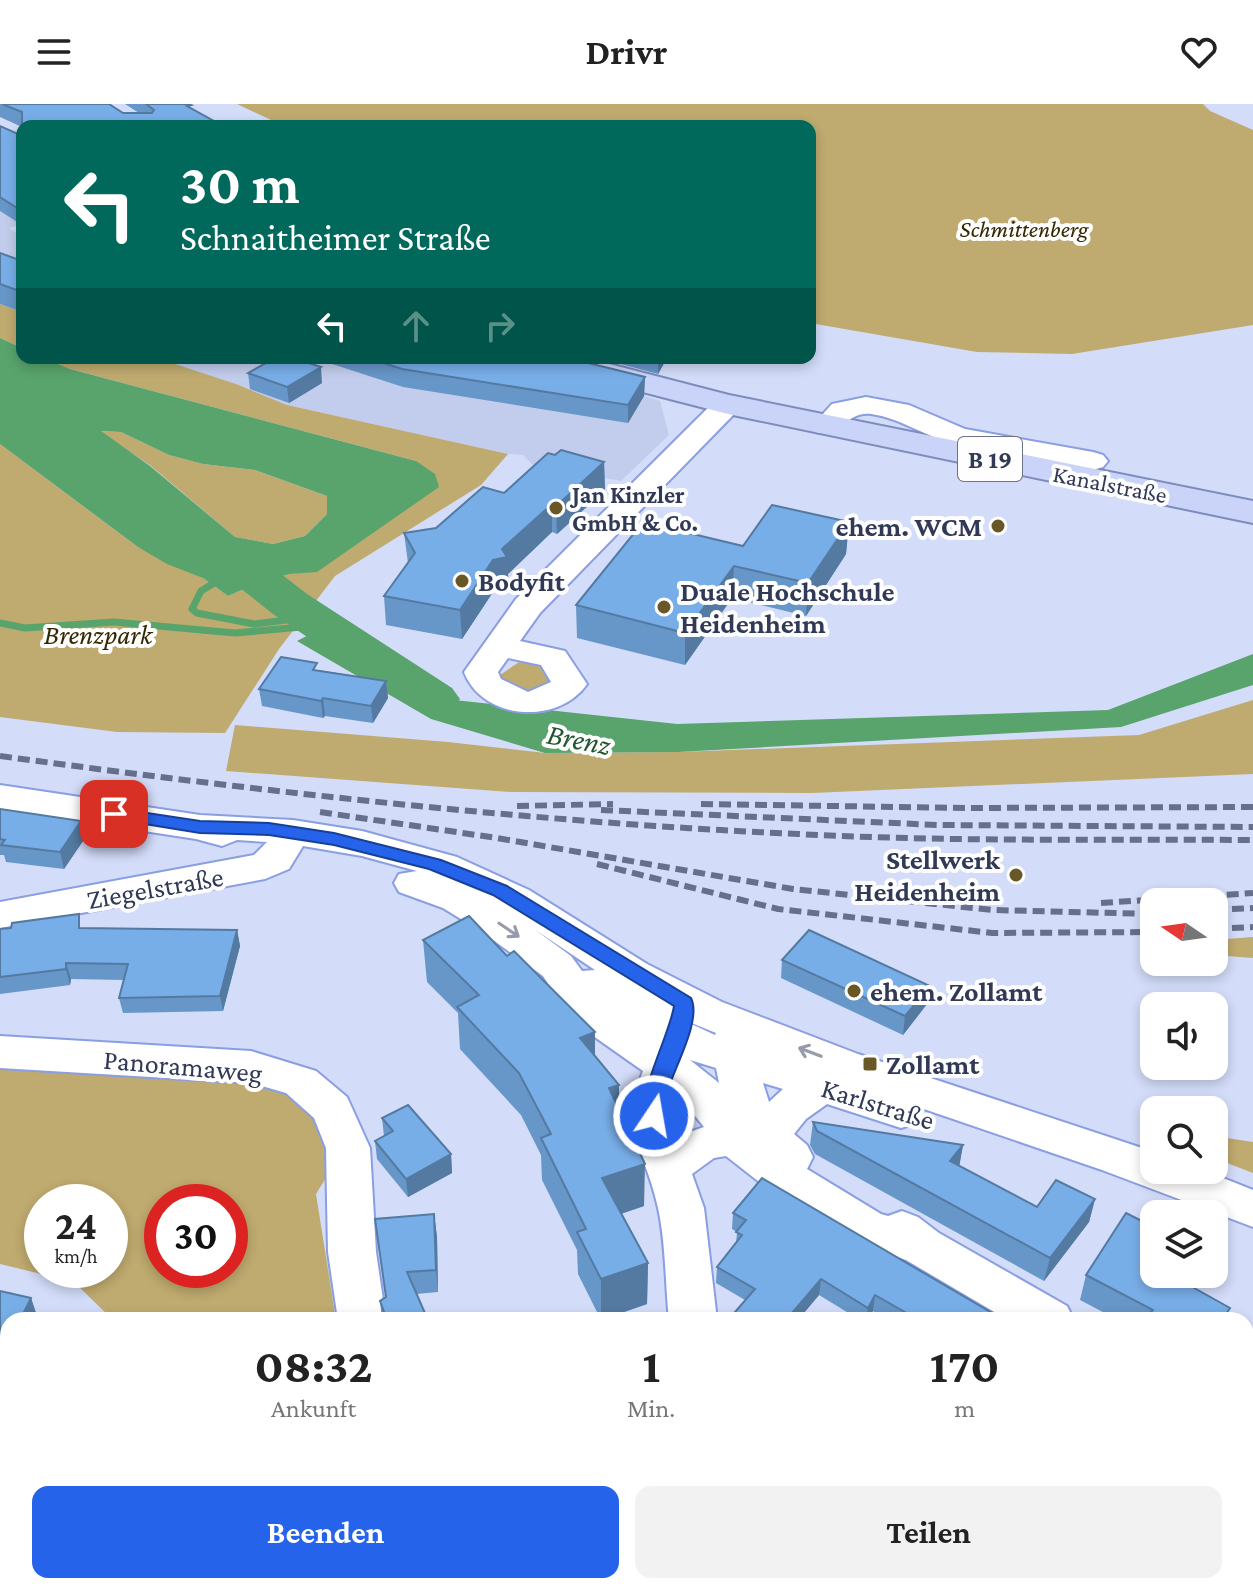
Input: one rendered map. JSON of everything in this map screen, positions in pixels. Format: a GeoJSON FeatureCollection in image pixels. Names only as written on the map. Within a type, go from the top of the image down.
{"type":"FeatureCollection","features":[{"type":"Feature","properties":{"kind":"main road","name":"B 19"},"geometry":{"type":"LineString","coordinates":[[572,364],[728,404]]}},
{"type":"Feature","properties":{"kind":"main road","name":"Kanalstraße"},"geometry":{"type":"LineString","coordinates":[[728,404],[1253,512]]}},
{"type":"Feature","properties":{"kind":"street"},"geometry":{"type":"LineString","coordinates":[[483,669],[528,606],[728,404]]}},
{"type":"Feature","properties":{"kind":"street","name":"Kanalstraße"},"geometry":{"type":"LineString","coordinates":[[826,426],[842,410],[866,405],[899,411],[958,436],[1093,461]]}},
{"type":"Feature","properties":{"kind":"street"},"geometry":{"type":"LineString","coordinates":[[0,797],[288,841],[395,853],[484,883],[676,1035],[700,1089],[823,1203],[866,1228],[922,1246],[1036,1312]]}},
{"type":"Feature","properties":{"kind":"street"},"geometry":{"type":"LineString","coordinates":[[288,841],[457,899],[506,928],[557,966],[579,998],[597,1017],[676,1035]]}},
{"type":"Feature","properties":{"kind":"street","name":"Ziegelstraße"},"geometry":{"type":"LineString","coordinates":[[0,915],[250,870],[275,860],[288,841]]}},
{"type":"Feature","properties":{"kind":"street"},"geometry":{"type":"LineString","coordinates":[[676,1035],[656,1093],[654,1116],[655,1133],[681,1208],[692,1312]]}},
{"type":"Feature","properties":{"kind":"street","name":"Karlstraße"},"geometry":{"type":"LineString","coordinates":[[676,1035],[736,1042],[935,1097],[1127,1161],[1253,1209]]}},
{"type":"Feature","properties":{"kind":"street"},"geometry":{"type":"LineString","coordinates":[[736,1042],[752,1138]]}},
{"type":"Feature","properties":{"kind":"street","name":"Karlstraße"},"geometry":{"type":"LineString","coordinates":[[736,1042],[822,1086],[1079,1165],[1172,1200]]}},
{"type":"Feature","properties":{"kind":"street","name":"Panoramaweg"},"geometry":{"type":"LineString","coordinates":[[0,1052],[251,1067],[301,1082],[332,1109],[348,1148],[352,1252],[361,1312]]}},
{"type":"Feature","properties":{"kind":"street"},"geometry":{"type":"LineString","coordinates":[[668,1170],[687,1151],[720,1139],[752,1138],[777,1122],[792,1104],[822,1086]]}},
{"type":"Feature","properties":{"kind":"street","name":"Karlstraße"},"geometry":{"type":"LineString","coordinates":[[1228,1221],[1253,1231]]}},
{"type":"Feature","properties":{"kind":"shaded area"},"geometry":{"type":"Polygon","coordinates":[[[0,184],[16,213],[16,226],[9,228],[16,233],[16,310],[0,304],[0,184]]]}},
{"type":"Feature","properties":{"kind":"shaded area"},"geometry":{"type":"Polygon","coordinates":[[[175,364],[517,364],[597,381],[660,401],[669,435],[621,481],[533,465],[523,455],[287,405],[175,364]]]}},
{"type":"Feature","properties":{"kind":"green space","name":"Schmittenberg"},"geometry":{"type":"Polygon","coordinates":[[[237,104],[1203,104],[1210,111],[1253,130],[1253,325],[1072,354],[977,352],[816,324],[816,120],[271,120],[237,104]]]}},
{"type":"Feature","properties":{"kind":"green space"},"geometry":{"type":"Polygon","coordinates":[[[0,304],[16,310],[16,345],[0,338],[0,304]]]}},
{"type":"Feature","properties":{"kind":"green space","name":"Brenzpark"},"geometry":{"type":"Polygon","coordinates":[[[58,364],[175,364],[287,405],[508,454],[481,485],[335,576],[279,649],[225,733],[117,732],[0,717],[0,444],[138,547],[203,578],[228,596],[262,581],[317,571],[368,536],[416,461],[58,364]]]}},
{"type":"Feature","properties":{"kind":"green space"},"geometry":{"type":"Polygon","coordinates":[[[99,431],[121,432],[169,455],[203,464],[255,470],[327,496],[327,514],[305,536],[273,544],[235,537],[151,466],[99,431]]]}},
{"type":"Feature","properties":{"kind":"green space"},"geometry":{"type":"Polygon","coordinates":[[[519,662],[549,665],[552,678],[546,688],[531,696],[497,677],[519,662]]]}},
{"type":"Feature","properties":{"kind":"green space"},"geometry":{"type":"Polygon","coordinates":[[[1253,700],[1253,774],[812,793],[511,792],[226,771],[235,725],[545,753],[678,752],[1139,735],[1253,700]]]}},
{"type":"Feature","properties":{"kind":"green space"},"geometry":{"type":"Polygon","coordinates":[[[1253,937],[1253,958],[1228,956],[1228,939],[1253,937]]]}},
{"type":"Feature","properties":{"kind":"green space"},"geometry":{"type":"Polygon","coordinates":[[[0,1066],[239,1078],[287,1090],[327,1126],[334,1165],[316,1194],[335,1312],[105,1312],[80,1288],[128,1288],[128,1184],[24,1184],[24,1270],[0,1264],[0,1066]]]}},
{"type":"Feature","properties":{"kind":"green space"},"geometry":{"type":"Polygon","coordinates":[[[1228,1138],[1253,1142],[1253,1173],[1228,1163],[1228,1138]]]}},
{"type":"Feature","properties":{"kind":"water"},"geometry":{"type":"Polygon","coordinates":[[[0,338],[16,345],[16,364],[58,364],[416,461],[435,474],[439,487],[317,572],[262,581],[228,596],[203,578],[167,564],[138,547],[0,444],[0,338]],[[101,431],[150,466],[235,537],[273,544],[305,536],[327,514],[327,496],[255,470],[203,464],[169,455],[121,432],[101,431]]]}},
{"type":"Feature","properties":{"kind":"water"},"geometry":{"type":"Polygon","coordinates":[[[320,629],[445,699],[677,724],[1108,710],[1253,654],[1253,685],[1121,727],[678,752],[545,753],[431,719],[297,641],[320,629]]]}},
{"type":"Feature","properties":{"kind":"building"},"geometry":{"type":"Polygon","coordinates":[[[2,104],[109,104],[123,113],[152,113],[154,110],[146,104],[188,104],[212,120],[22,120],[22,112],[2,104]]]}},
{"type":"Feature","properties":{"kind":"building"},"geometry":{"type":"Polygon","coordinates":[[[0,126],[16,133],[16,207],[0,197],[0,126]]]}},
{"type":"Feature","properties":{"kind":"building"},"geometry":{"type":"Polygon","coordinates":[[[0,253],[16,259],[16,290],[0,284],[0,253]]]}},
{"type":"Feature","properties":{"kind":"building"},"geometry":{"type":"Polygon","coordinates":[[[264,364],[312,364],[321,367],[287,387],[248,373],[264,364]]]}},
{"type":"Feature","properties":{"kind":"building"},"geometry":{"type":"Polygon","coordinates":[[[387,364],[592,364],[645,377],[628,405],[387,364]]]}},
{"type":"Feature","properties":{"kind":"building"},"geometry":{"type":"Polygon","coordinates":[[[561,450],[604,462],[502,549],[507,557],[493,560],[460,610],[384,596],[415,553],[404,533],[436,528],[483,487],[504,493],[548,453],[555,455],[561,450]]]}},
{"type":"Feature","properties":{"kind":"building"},"geometry":{"type":"Polygon","coordinates":[[[772,505],[849,522],[808,583],[734,566],[685,633],[576,605],[643,522],[743,546],[772,505]]]}},
{"type":"Feature","properties":{"kind":"building"},"geometry":{"type":"Polygon","coordinates":[[[281,657],[317,663],[313,670],[386,681],[371,706],[323,698],[321,701],[259,689],[281,657]]]}},
{"type":"Feature","properties":{"kind":"building"},"geometry":{"type":"Polygon","coordinates":[[[0,809],[81,821],[60,852],[1,845],[5,840],[0,839],[0,809]]]}},
{"type":"Feature","properties":{"kind":"building"},"geometry":{"type":"Polygon","coordinates":[[[79,914],[79,928],[237,930],[220,996],[119,998],[128,964],[66,963],[66,969],[0,977],[0,929],[11,928],[12,923],[79,914]]]}},
{"type":"Feature","properties":{"kind":"building"},"geometry":{"type":"Polygon","coordinates":[[[469,916],[507,956],[514,951],[595,1032],[580,1038],[619,1085],[609,1088],[645,1164],[602,1178],[648,1263],[601,1279],[577,1232],[586,1229],[541,1138],[551,1134],[519,1073],[457,1007],[479,995],[423,940],[469,916]]]}},
{"type":"Feature","properties":{"kind":"building"},"geometry":{"type":"Polygon","coordinates":[[[809,930],[930,986],[905,1016],[782,960],[809,930]]]}},
{"type":"Feature","properties":{"kind":"building"},"geometry":{"type":"Polygon","coordinates":[[[408,1105],[451,1154],[406,1179],[375,1141],[393,1131],[382,1118],[408,1105]]]}},
{"type":"Feature","properties":{"kind":"building"},"geometry":{"type":"Polygon","coordinates":[[[813,1122],[963,1145],[950,1161],[1037,1207],[1056,1180],[1095,1199],[1050,1258],[817,1131],[813,1122]]]}},
{"type":"Feature","properties":{"kind":"building"},"geometry":{"type":"Polygon","coordinates":[[[762,1178],[990,1312],[905,1312],[875,1295],[868,1308],[821,1279],[793,1312],[735,1312],[755,1289],[717,1267],[742,1235],[736,1232],[746,1220],[733,1213],[762,1178]]]}},
{"type":"Feature","properties":{"kind":"building"},"geometry":{"type":"Polygon","coordinates":[[[1126,1213],[1140,1220],[1140,1288],[1194,1288],[1230,1308],[1227,1312],[1151,1312],[1153,1310],[1086,1275],[1126,1213]]]}},
{"type":"Feature","properties":{"kind":"building"},"geometry":{"type":"Polygon","coordinates":[[[434,1214],[436,1270],[407,1272],[424,1312],[384,1312],[380,1301],[386,1297],[375,1219],[434,1214]]]}},
{"type":"Feature","properties":{"kind":"building"},"geometry":{"type":"Polygon","coordinates":[[[0,1291],[31,1298],[24,1312],[0,1312],[0,1291]]]}},
{"type":"Feature","properties":{"kind":"waterway","name":"Brenz"},"geometry":{"type":"LineString","coordinates":[[202,535],[290,604],[434,699]]}},
{"type":"Feature","properties":{"kind":"waterway"},"geometry":{"type":"LineString","coordinates":[[219,580],[201,591],[192,609],[197,613],[254,624],[311,617]]}},
{"type":"Feature","properties":{"kind":"waterway"},"geometry":{"type":"LineString","coordinates":[[0,623],[25,628],[114,622],[235,633],[324,625]]}},
{"type":"Feature","properties":{"kind":"railway"},"geometry":{"type":"LineString","coordinates":[[0,756],[398,804],[698,829],[912,838],[1253,840]]}},
{"type":"Feature","properties":{"kind":"railway"},"geometry":{"type":"LineString","coordinates":[[517,806],[613,804]]}},
{"type":"Feature","properties":{"kind":"railway"},"geometry":{"type":"LineString","coordinates":[[701,804],[965,808],[1253,807]]}},
{"type":"Feature","properties":{"kind":"railway"},"geometry":{"type":"LineString","coordinates":[[601,810],[938,825],[1253,827]]}},
{"type":"Feature","properties":{"kind":"railway"},"geometry":{"type":"LineString","coordinates":[[320,812],[497,838],[793,889],[992,910],[1140,914]]}},
{"type":"Feature","properties":{"kind":"railway"},"geometry":{"type":"LineString","coordinates":[[597,864],[778,909],[992,933],[1140,932]]}},
{"type":"Feature","properties":{"kind":"railway"},"geometry":{"type":"LineString","coordinates":[[1101,903],[1253,893]]}},
{"type":"Feature","properties":{"kind":"railway"},"geometry":{"type":"LineString","coordinates":[[1228,909],[1253,908]]}},
{"type":"Feature","properties":{"kind":"railway"},"geometry":{"type":"LineString","coordinates":[[1228,928],[1253,927]]}},
{"type":"Feature","properties":{"kind":"place","name":"Jan Kinzler GmbH & Co."},"geometry":{"type":"Point","coordinates":[556,508]}},
{"type":"Feature","properties":{"kind":"place","name":"ehem. WCM"},"geometry":{"type":"Point","coordinates":[998,526]}},
{"type":"Feature","properties":{"kind":"place","name":"Bodyfit"},"geometry":{"type":"Point","coordinates":[462,581]}},
{"type":"Feature","properties":{"kind":"place","name":"Duale Hochschule Heidenheim"},"geometry":{"type":"Point","coordinates":[664,607]}},
{"type":"Feature","properties":{"kind":"place","name":"Stellwerk Heidenheim"},"geometry":{"type":"Point","coordinates":[1016,875]}},
{"type":"Feature","properties":{"kind":"place","name":"ehem. Zollamt"},"geometry":{"type":"Point","coordinates":[854,991]}},
{"type":"Feature","properties":{"kind":"place","name":"Zollamt"},"geometry":{"type":"Point","coordinates":[870,1064]}},
{"type":"Feature","properties":{"kind":"route"},"geometry":{"type":"LineString","coordinates":[[114,814],[200,827],[269,829],[334,839],[435,865],[500,890],[636,977],[684,1003],[682,1024],[656,1093],[654,1116]]}}]}
